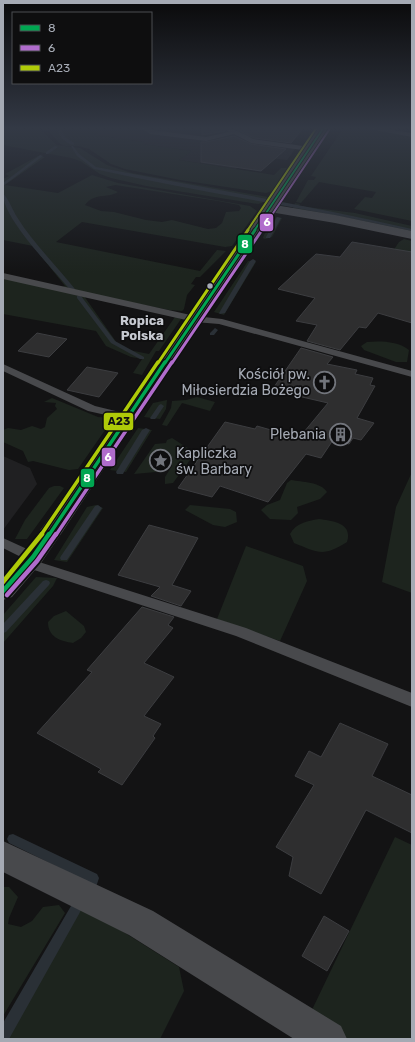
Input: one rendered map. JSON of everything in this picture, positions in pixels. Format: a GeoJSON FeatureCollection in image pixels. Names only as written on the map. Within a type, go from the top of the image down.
{"type":"FeatureCollection","features":[{"type":"Feature","properties":{"kind":"main road"},"geometry":{"type":"LineString","coordinates":[[3,592],[30,560],[292,176]]}},
{"type":"Feature","properties":{"kind":"street"},"geometry":{"type":"LineString","coordinates":[[272,205],[412,235]]}},
{"type":"Feature","properties":{"kind":"street"},"geometry":{"type":"LineString","coordinates":[[3,856],[141,923],[328,1039]]}},
{"type":"Feature","properties":{"kind":"lane"},"geometry":{"type":"LineString","coordinates":[[3,276],[195,319],[219,321],[412,374]]}},
{"type":"Feature","properties":{"kind":"lane"},"geometry":{"type":"LineString","coordinates":[[3,367],[92,409],[128,417]]}},
{"type":"Feature","properties":{"kind":"lane"},"geometry":{"type":"LineString","coordinates":[[3,543],[30,560],[241,632],[412,700]]}},
{"type":"Feature","properties":{"kind":"shaded area"},"geometry":{"type":"Polygon","coordinates":[[[9,176],[18,176],[5,185],[58,193],[91,176],[94,176],[118,183],[250,206],[257,211],[232,246],[225,247],[82,222],[56,242],[200,271],[217,250],[226,251],[200,277],[196,277],[191,284],[195,285],[187,295],[184,309],[182,311],[169,310],[61,287],[65,286],[33,246],[3,240],[3,179],[9,176]],[[115,185],[106,187],[118,192],[93,198],[85,205],[101,211],[114,212],[146,220],[162,222],[172,220],[208,229],[216,228],[222,223],[226,212],[239,211],[241,208],[239,205],[115,185]]]}},
{"type":"Feature","properties":{"kind":"shaded area"},"geometry":{"type":"Polygon","coordinates":[[[104,176],[147,176],[268,197],[262,203],[258,204],[146,186],[104,176]]]}},
{"type":"Feature","properties":{"kind":"shaded area"},"geometry":{"type":"Polygon","coordinates":[[[158,176],[282,176],[272,191],[266,193],[158,176]]]}},
{"type":"Feature","properties":{"kind":"shaded area"},"geometry":{"type":"Polygon","coordinates":[[[311,176],[412,176],[412,221],[354,209],[365,197],[372,198],[376,192],[319,182],[301,203],[296,202],[308,180],[314,180],[316,177],[311,176]]]}},
{"type":"Feature","properties":{"kind":"shaded area"},"geometry":{"type":"Polygon","coordinates":[[[295,203],[300,204],[299,206],[355,213],[412,226],[412,232],[292,210],[295,203]]]}},
{"type":"Feature","properties":{"kind":"shaded area"},"geometry":{"type":"Polygon","coordinates":[[[276,217],[282,218],[272,237],[265,239],[263,238],[264,235],[276,217]]]}},
{"type":"Feature","properties":{"kind":"shaded area"},"geometry":{"type":"Polygon","coordinates":[[[404,239],[412,241],[412,254],[393,251],[399,242],[404,239]]]}},
{"type":"Feature","properties":{"kind":"shaded area"},"geometry":{"type":"Polygon","coordinates":[[[248,261],[256,262],[224,315],[214,312],[248,261]]]}},
{"type":"Feature","properties":{"kind":"shaded area"},"geometry":{"type":"Polygon","coordinates":[[[3,278],[84,296],[117,343],[129,350],[149,354],[175,317],[181,319],[159,351],[156,351],[142,375],[133,373],[142,359],[131,357],[106,346],[96,331],[3,314],[3,278]]]}},
{"type":"Feature","properties":{"kind":"shaded area"},"geometry":{"type":"Polygon","coordinates":[[[367,342],[389,342],[405,347],[409,350],[407,362],[396,362],[364,350],[361,346],[367,342]]]}},
{"type":"Feature","properties":{"kind":"shaded area"},"geometry":{"type":"Polygon","coordinates":[[[197,397],[215,402],[210,411],[182,403],[167,426],[162,425],[171,408],[172,401],[186,400],[197,397]]]}},
{"type":"Feature","properties":{"kind":"shaded area"},"geometry":{"type":"Polygon","coordinates":[[[52,398],[98,417],[109,418],[112,420],[78,469],[69,470],[33,461],[28,462],[23,451],[3,442],[3,430],[8,428],[21,430],[32,426],[41,429],[45,427],[47,418],[57,409],[55,406],[56,403],[44,402],[52,398]]]}},
{"type":"Feature","properties":{"kind":"shaded area"},"geometry":{"type":"Polygon","coordinates":[[[167,400],[166,409],[160,419],[144,417],[153,403],[167,400]]]}},
{"type":"Feature","properties":{"kind":"shaded area"},"geometry":{"type":"Polygon","coordinates":[[[138,428],[152,430],[126,472],[110,470],[138,428]]]}},
{"type":"Feature","properties":{"kind":"shaded area"},"geometry":{"type":"Polygon","coordinates":[[[172,438],[194,452],[202,448],[223,454],[201,463],[190,460],[173,483],[165,484],[165,477],[172,466],[171,461],[156,472],[134,474],[155,444],[166,443],[167,440],[172,438]]]}},
{"type":"Feature","properties":{"kind":"shaded area"},"geometry":{"type":"Polygon","coordinates":[[[3,456],[30,468],[37,484],[3,530],[3,456]]]}},
{"type":"Feature","properties":{"kind":"shaded area"},"geometry":{"type":"Polygon","coordinates":[[[412,472],[412,593],[382,582],[396,507],[412,472]]]}},
{"type":"Feature","properties":{"kind":"shaded area"},"geometry":{"type":"Polygon","coordinates":[[[291,480],[316,484],[327,492],[320,499],[297,507],[298,513],[291,520],[270,519],[261,510],[267,505],[280,500],[287,483],[291,480]]]}},
{"type":"Feature","properties":{"kind":"shaded area"},"geometry":{"type":"Polygon","coordinates":[[[54,486],[64,488],[27,539],[15,539],[25,520],[49,488],[54,486]]]}},
{"type":"Feature","properties":{"kind":"shaded area"},"geometry":{"type":"Polygon","coordinates":[[[96,505],[103,508],[67,562],[54,560],[87,507],[96,505]]]}},
{"type":"Feature","properties":{"kind":"shaded area"},"geometry":{"type":"Polygon","coordinates":[[[190,505],[230,509],[236,512],[237,522],[225,527],[213,525],[185,510],[190,505]]]}},
{"type":"Feature","properties":{"kind":"shaded area"},"geometry":{"type":"Polygon","coordinates":[[[319,519],[336,522],[344,527],[348,536],[347,542],[326,552],[315,551],[294,543],[290,534],[295,527],[306,522],[319,519]]]}},
{"type":"Feature","properties":{"kind":"shaded area"},"geometry":{"type":"Polygon","coordinates":[[[246,546],[303,566],[307,581],[280,641],[217,619],[246,546]]]}},
{"type":"Feature","properties":{"kind":"shaded area"},"geometry":{"type":"Polygon","coordinates":[[[36,577],[57,578],[53,586],[3,643],[3,615],[36,577]]]}},
{"type":"Feature","properties":{"kind":"shaded area"},"geometry":{"type":"Polygon","coordinates":[[[66,611],[84,626],[86,632],[81,638],[73,643],[64,641],[52,635],[49,627],[48,622],[54,616],[66,611]]]}},
{"type":"Feature","properties":{"kind":"shaded area"},"geometry":{"type":"Polygon","coordinates":[[[395,837],[412,845],[412,1039],[347,1039],[309,1016],[395,837]]]}},
{"type":"Feature","properties":{"kind":"shaded area"},"geometry":{"type":"Polygon","coordinates":[[[3,887],[9,887],[18,897],[8,924],[21,927],[32,921],[43,907],[59,905],[65,913],[3,1016],[3,887]]]}},
{"type":"Feature","properties":{"kind":"shaded area"},"geometry":{"type":"Polygon","coordinates":[[[76,902],[179,967],[184,991],[160,1039],[3,1039],[3,1029],[76,902]]]}},
{"type":"Feature","properties":{"kind":"building"},"geometry":{"type":"Polygon","coordinates":[[[352,242],[412,252],[412,323],[378,313],[366,328],[359,327],[340,350],[307,341],[317,325],[296,321],[315,298],[278,289],[316,254],[340,257],[352,242]]]}},
{"type":"Feature","properties":{"kind":"building"},"geometry":{"type":"Polygon","coordinates":[[[37,333],[67,339],[49,357],[18,351],[37,333]]]}},
{"type":"Feature","properties":{"kind":"building"},"geometry":{"type":"Polygon","coordinates":[[[301,348],[333,357],[327,364],[357,370],[355,374],[373,378],[370,385],[375,386],[357,418],[374,423],[361,440],[353,438],[349,444],[333,440],[321,458],[306,454],[268,502],[220,486],[212,497],[178,488],[225,422],[255,429],[257,426],[299,438],[328,403],[285,393],[288,390],[274,387],[301,348]]]}},
{"type":"Feature","properties":{"kind":"building"},"geometry":{"type":"Polygon","coordinates":[[[87,367],[118,373],[99,397],[67,390],[87,367]]]}},
{"type":"Feature","properties":{"kind":"building"},"geometry":{"type":"Polygon","coordinates":[[[149,525],[198,538],[172,585],[191,591],[181,606],[151,596],[160,587],[118,575],[149,525]]]}},
{"type":"Feature","properties":{"kind":"building"},"geometry":{"type":"Polygon","coordinates":[[[142,607],[174,617],[168,625],[173,628],[144,663],[174,677],[144,716],[161,724],[153,736],[155,738],[122,785],[98,772],[101,769],[37,733],[92,672],[87,670],[142,607]]]}},
{"type":"Feature","properties":{"kind":"building"},"geometry":{"type":"Polygon","coordinates":[[[340,723],[388,744],[372,776],[412,795],[412,833],[366,810],[321,894],[289,876],[293,857],[276,847],[314,785],[295,776],[309,751],[321,757],[340,723]]]}},
{"type":"Feature","properties":{"kind":"building"},"geometry":{"type":"Polygon","coordinates":[[[324,916],[349,931],[327,971],[302,956],[324,916]]]}},
{"type":"Feature","properties":{"kind":"waterway"},"geometry":{"type":"LineString","coordinates":[[3,185],[15,176]]}},
{"type":"Feature","properties":{"kind":"waterway"},"geometry":{"type":"LineString","coordinates":[[134,176],[345,215],[412,230]]}},
{"type":"Feature","properties":{"kind":"waterway"},"geometry":{"type":"LineString","coordinates":[[3,195],[8,206],[24,231],[73,290]]}},
{"type":"Feature","properties":{"kind":"waterway"},"geometry":{"type":"LineString","coordinates":[[268,237],[279,218]]}},
{"type":"Feature","properties":{"kind":"waterway"},"geometry":{"type":"LineString","coordinates":[[222,313],[253,261]]}},
{"type":"Feature","properties":{"kind":"waterway"},"geometry":{"type":"LineString","coordinates":[[79,297],[113,342],[142,358]]}},
{"type":"Feature","properties":{"kind":"waterway"},"geometry":{"type":"LineString","coordinates":[[212,334],[215,330]]}},
{"type":"Feature","properties":{"kind":"waterway"},"geometry":{"type":"LineString","coordinates":[[153,418],[161,406]]}},
{"type":"Feature","properties":{"kind":"waterway"},"geometry":{"type":"LineString","coordinates":[[120,472],[146,430]]}},
{"type":"Feature","properties":{"kind":"waterway"},"geometry":{"type":"LineString","coordinates":[[64,558],[98,508]]}},
{"type":"Feature","properties":{"kind":"waterway"},"geometry":{"type":"LineString","coordinates":[[3,630],[46,583]]}},
{"type":"Feature","properties":{"kind":"waterway"},"geometry":{"type":"LineString","coordinates":[[13,839],[93,878],[92,883]]}},
{"type":"Feature","properties":{"kind":"waterway"},"geometry":{"type":"LineString","coordinates":[[3,1036],[75,910]]}},
{"type":"Feature","properties":{"kind":"transit line","name":"A23"},"geometry":{"type":"LineString","coordinates":[[3,582],[28,553],[50,523],[284,176]]}},
{"type":"Feature","properties":{"kind":"transit line","name":"8"},"geometry":{"type":"LineString","coordinates":[[3,591],[33,557],[55,526],[291,176]]}},
{"type":"Feature","properties":{"kind":"transit line","name":"6"},"geometry":{"type":"LineString","coordinates":[[7,595],[37,561],[60,529],[298,176]]}},
{"type":"Feature","properties":{"kind":"place","name":"Kościół pw. Miłosierdzia Bożego"},"geometry":{"type":"Point","coordinates":[325,382]}},
{"type":"Feature","properties":{"kind":"place","name":"Plebania"},"geometry":{"type":"Point","coordinates":[341,434]}},
{"type":"Feature","properties":{"kind":"place","name":"Kapliczka św. Barbary"},"geometry":{"type":"Point","coordinates":[160,461]}},
{"type":"Feature","properties":{"kind":"district","name":"Ropica Polska"},"geometry":{"type":"Point","coordinates":[142,328]}}]}
